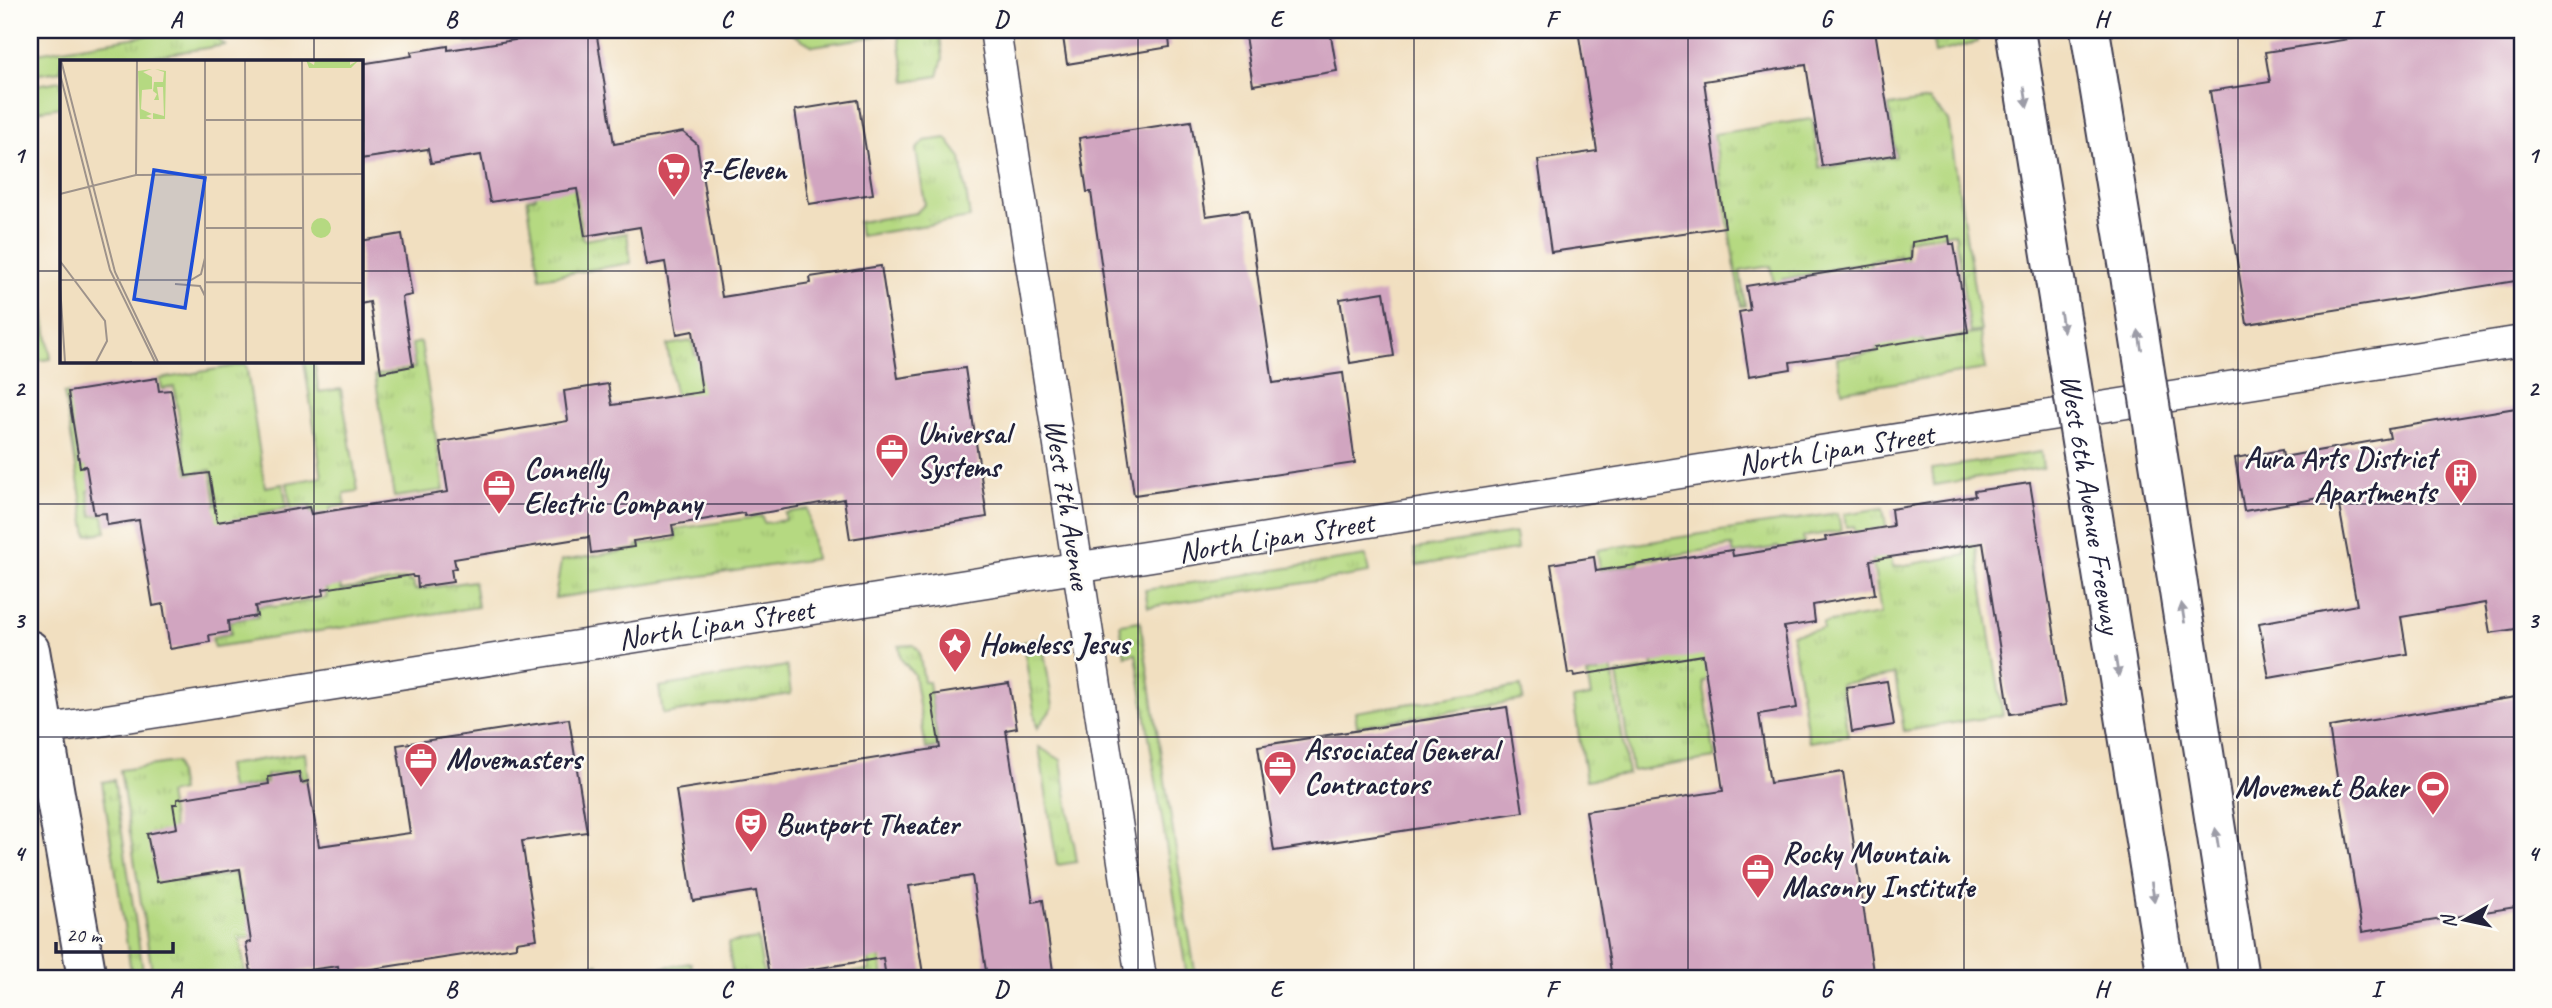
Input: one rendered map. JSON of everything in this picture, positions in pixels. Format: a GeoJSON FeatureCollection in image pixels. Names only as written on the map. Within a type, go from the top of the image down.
{"type":"FeatureCollection","features":[{"type":"Feature","properties":{"kind":"main road","name":"West 6th Avenue Freeway"},"geometry":{"type":"LineString","coordinates":[[2015,30],[2167,978]]}},
{"type":"Feature","properties":{"kind":"main road"},"geometry":{"type":"LineString","coordinates":[[2100,36],[2129,269],[2239,978]]}},
{"type":"Feature","properties":{"kind":"main road"},"geometry":{"type":"LineString","coordinates":[[30,650],[37,730],[87,978]]}},
{"type":"Feature","properties":{"kind":"street","name":"West 7th Avenue"},"geometry":{"type":"LineString","coordinates":[[995,30],[1141,978]]}},
{"type":"Feature","properties":{"kind":"street","name":"North Lipan Street"},"geometry":{"type":"LineString","coordinates":[[37,730],[2522,341]]}},
{"type":"Feature","properties":{"kind":"green space"},"geometry":{"type":"Polygon","coordinates":[[[182,30],[207,30],[225,45],[128,60],[60,60],[60,71],[30,75],[30,54],[182,30]]]}},
{"type":"Feature","properties":{"kind":"green space"},"geometry":{"type":"Polygon","coordinates":[[[269,30],[326,30],[266,39],[269,30]]]}},
{"type":"Feature","properties":{"kind":"green space"},"geometry":{"type":"Polygon","coordinates":[[[465,30],[570,30],[510,40],[509,36],[467,43],[465,30]]]}},
{"type":"Feature","properties":{"kind":"green space"},"geometry":{"type":"Polygon","coordinates":[[[786,30],[939,30],[943,58],[938,76],[906,81],[898,33],[813,46],[786,30]]]}},
{"type":"Feature","properties":{"kind":"green space"},"geometry":{"type":"Polygon","coordinates":[[[1931,30],[1977,30],[1978,42],[1935,53],[1931,30]]]}},
{"type":"Feature","properties":{"kind":"green space"},"geometry":{"type":"Polygon","coordinates":[[[60,81],[60,107],[30,112],[30,86],[60,81]]]}},
{"type":"Feature","properties":{"kind":"green space"},"geometry":{"type":"Polygon","coordinates":[[[1929,100],[1948,120],[1981,331],[1970,333],[1955,233],[1905,240],[1909,270],[1903,271],[1900,256],[1870,261],[1872,276],[1860,277],[1858,264],[1783,279],[1786,299],[1776,301],[1771,266],[1740,271],[1745,306],[1741,306],[1714,134],[1812,119],[1820,168],[1896,157],[1889,106],[1929,100]]]}},
{"type":"Feature","properties":{"kind":"green space"},"geometry":{"type":"Polygon","coordinates":[[[526,134],[619,182],[575,190],[583,240],[627,233],[631,263],[540,278],[527,199],[536,197],[526,134]]]}},
{"type":"Feature","properties":{"kind":"green space"},"geometry":{"type":"Polygon","coordinates":[[[946,138],[961,158],[970,218],[860,236],[858,222],[916,213],[925,204],[916,150],[924,141],[946,138]]]}},
{"type":"Feature","properties":{"kind":"green space"},"geometry":{"type":"Polygon","coordinates":[[[30,223],[51,359],[35,361],[30,330],[30,223]]]}},
{"type":"Feature","properties":{"kind":"green space"},"geometry":{"type":"Polygon","coordinates":[[[1980,333],[1986,369],[1842,391],[1837,358],[1877,352],[1876,340],[1922,339],[1923,342],[1980,333]]]}},
{"type":"Feature","properties":{"kind":"green space"},"geometry":{"type":"Polygon","coordinates":[[[692,341],[695,355],[737,348],[762,408],[679,420],[667,345],[692,341]]]}},
{"type":"Feature","properties":{"kind":"green space"},"geometry":{"type":"Polygon","coordinates":[[[421,342],[444,490],[394,497],[375,375],[415,368],[412,344],[421,342]]]}},
{"type":"Feature","properties":{"kind":"green space"},"geometry":{"type":"Polygon","coordinates":[[[304,362],[314,362],[319,392],[341,389],[358,491],[344,493],[345,505],[330,508],[338,561],[316,538],[310,506],[291,509],[287,483],[322,477],[304,362]]]}},
{"type":"Feature","properties":{"kind":"green space"},"geometry":{"type":"Polygon","coordinates":[[[246,364],[265,487],[283,484],[287,508],[260,513],[265,542],[220,549],[211,470],[188,474],[174,387],[162,389],[160,379],[246,364]]]}},
{"type":"Feature","properties":{"kind":"green space"},"geometry":{"type":"Polygon","coordinates":[[[74,392],[86,465],[97,489],[88,491],[92,516],[103,515],[106,532],[87,535],[64,393],[74,392]]]}},
{"type":"Feature","properties":{"kind":"green space"},"geometry":{"type":"Polygon","coordinates":[[[2041,452],[2043,468],[1934,485],[1932,469],[2041,452]]]}},
{"type":"Feature","properties":{"kind":"green space"},"geometry":{"type":"Polygon","coordinates":[[[1969,502],[2003,715],[1904,731],[1895,675],[1840,684],[1848,736],[1809,742],[1792,634],[1823,629],[1823,623],[1881,614],[1869,536],[1856,538],[1854,526],[1846,527],[1844,514],[1883,508],[1893,567],[1966,555],[1958,504],[1969,502]]]}},
{"type":"Feature","properties":{"kind":"green space"},"geometry":{"type":"Polygon","coordinates":[[[808,509],[815,559],[555,598],[561,561],[637,549],[637,545],[676,539],[675,529],[762,516],[764,523],[786,520],[785,513],[808,509]]]}},
{"type":"Feature","properties":{"kind":"green space"},"geometry":{"type":"Polygon","coordinates":[[[1838,513],[1841,531],[1803,537],[1804,544],[1793,545],[1794,553],[1780,555],[1778,547],[1734,554],[1732,546],[1600,570],[1597,550],[1838,513]]]}},
{"type":"Feature","properties":{"kind":"green space"},"geometry":{"type":"Polygon","coordinates":[[[1515,533],[1517,550],[1417,565],[1414,549],[1515,533]]]}},
{"type":"Feature","properties":{"kind":"green space"},"geometry":{"type":"Polygon","coordinates":[[[1366,556],[1369,573],[1148,607],[1145,590],[1366,556]]]}},
{"type":"Feature","properties":{"kind":"green space"},"geometry":{"type":"Polygon","coordinates":[[[337,564],[341,590],[408,579],[409,582],[413,581],[415,590],[474,581],[478,607],[214,647],[212,637],[231,634],[230,621],[258,617],[256,607],[273,607],[327,598],[322,567],[337,564]]]}},
{"type":"Feature","properties":{"kind":"green space"},"geometry":{"type":"Polygon","coordinates":[[[1603,613],[1628,774],[1586,780],[1573,699],[1591,696],[1587,675],[1598,673],[1589,616],[1603,613]]]}},
{"type":"Feature","properties":{"kind":"green space"},"geometry":{"type":"Polygon","coordinates":[[[1140,621],[1196,978],[1187,978],[1136,654],[1125,656],[1120,624],[1140,621]]]}},
{"type":"Feature","properties":{"kind":"green space"},"geometry":{"type":"Polygon","coordinates":[[[1042,639],[1053,707],[1037,729],[1023,642],[1042,639]]]}},
{"type":"Feature","properties":{"kind":"green space"},"geometry":{"type":"Polygon","coordinates":[[[914,645],[919,652],[924,682],[929,682],[938,747],[926,749],[914,674],[901,659],[899,646],[914,645]]]}},
{"type":"Feature","properties":{"kind":"green space"},"geometry":{"type":"Polygon","coordinates":[[[1702,646],[1753,673],[1703,681],[1715,758],[1632,771],[1617,674],[1653,668],[1651,653],[1702,646]]]}},
{"type":"Feature","properties":{"kind":"green space"},"geometry":{"type":"Polygon","coordinates":[[[787,666],[791,694],[663,714],[659,687],[787,666]]]}},
{"type":"Feature","properties":{"kind":"green space"},"geometry":{"type":"Polygon","coordinates":[[[1521,686],[1523,700],[1357,726],[1355,712],[1521,686]]]}},
{"type":"Feature","properties":{"kind":"green space"},"geometry":{"type":"Polygon","coordinates":[[[1039,747],[1061,760],[1077,862],[1057,865],[1039,747]]]}},
{"type":"Feature","properties":{"kind":"green space"},"geometry":{"type":"Polygon","coordinates":[[[305,753],[308,780],[301,781],[300,770],[266,775],[267,783],[230,789],[226,765],[305,753]]]}},
{"type":"Feature","properties":{"kind":"green space"},"geometry":{"type":"Polygon","coordinates":[[[176,762],[181,791],[168,794],[182,882],[236,874],[239,891],[270,886],[327,925],[240,939],[246,978],[153,978],[120,770],[176,762]]]}},
{"type":"Feature","properties":{"kind":"green space"},"geometry":{"type":"Polygon","coordinates":[[[114,780],[144,978],[132,978],[102,782],[114,780]]]}},
{"type":"Feature","properties":{"kind":"green space"},"geometry":{"type":"Polygon","coordinates":[[[876,931],[883,978],[837,978],[836,975],[870,970],[865,932],[876,931]]]}},
{"type":"Feature","properties":{"kind":"green space"},"geometry":{"type":"Polygon","coordinates":[[[758,939],[764,978],[733,978],[728,943],[758,939]]]}},
{"type":"Feature","properties":{"kind":"green space"},"geometry":{"type":"Polygon","coordinates":[[[691,963],[693,978],[506,978],[598,964],[601,977],[691,963]]]}},
{"type":"Feature","properties":{"kind":"building"},"geometry":{"type":"Polygon","coordinates":[[[580,30],[596,30],[614,144],[683,132],[697,144],[722,297],[811,283],[810,277],[881,266],[898,378],[965,368],[987,517],[850,539],[844,499],[672,525],[674,535],[633,541],[634,547],[591,553],[589,537],[454,559],[456,568],[451,569],[453,582],[418,587],[417,577],[412,575],[323,589],[324,595],[255,606],[257,616],[228,621],[229,632],[209,635],[210,642],[170,649],[163,604],[153,606],[139,520],[107,525],[106,513],[94,514],[86,466],[80,467],[68,392],[157,378],[159,391],[171,390],[186,476],[209,473],[217,522],[309,507],[311,514],[448,492],[440,442],[568,421],[564,391],[608,384],[612,405],[702,392],[693,331],[677,334],[665,262],[647,265],[640,227],[585,236],[577,189],[490,202],[481,155],[431,163],[428,149],[362,159],[362,64],[412,56],[411,52],[448,46],[448,50],[580,30]]]}},
{"type":"Feature","properties":{"kind":"building"},"geometry":{"type":"Polygon","coordinates":[[[1062,30],[1168,30],[1170,47],[1067,64],[1062,30]]]}},
{"type":"Feature","properties":{"kind":"building"},"geometry":{"type":"Polygon","coordinates":[[[1244,30],[1330,30],[1337,71],[1253,85],[1244,30]]]}},
{"type":"Feature","properties":{"kind":"building"},"geometry":{"type":"Polygon","coordinates":[[[1578,30],[1875,30],[1895,155],[1822,166],[1806,65],[1704,81],[1725,227],[1551,252],[1538,160],[1597,151],[1578,30]]]}},
{"type":"Feature","properties":{"kind":"building"},"geometry":{"type":"Polygon","coordinates":[[[2407,30],[2522,30],[2522,280],[2247,324],[2210,91],[2270,82],[2265,52],[2407,30]]]}},
{"type":"Feature","properties":{"kind":"building"},"geometry":{"type":"Polygon","coordinates":[[[858,100],[873,194],[809,204],[795,110],[858,100]]]}},
{"type":"Feature","properties":{"kind":"building"},"geometry":{"type":"Polygon","coordinates":[[[1191,121],[1206,216],[1248,210],[1273,383],[1343,373],[1355,463],[1134,495],[1091,192],[1087,192],[1079,138],[1191,121]]]}},
{"type":"Feature","properties":{"kind":"building"},"geometry":{"type":"Polygon","coordinates":[[[402,234],[412,295],[402,297],[413,366],[381,372],[370,302],[362,304],[362,241],[402,234]]]}},
{"type":"Feature","properties":{"kind":"building"},"geometry":{"type":"Polygon","coordinates":[[[1949,236],[1950,244],[1954,244],[1968,332],[1875,347],[1876,350],[1790,362],[1791,369],[1749,376],[1739,312],[1750,310],[1746,286],[1911,259],[1912,242],[1949,236]]]}},
{"type":"Feature","properties":{"kind":"building"},"geometry":{"type":"Polygon","coordinates":[[[1384,292],[1394,356],[1350,363],[1340,299],[1384,292]]]}},
{"type":"Feature","properties":{"kind":"building"},"geometry":{"type":"Polygon","coordinates":[[[2522,407],[2522,628],[2490,633],[2485,603],[2401,617],[2407,654],[2269,678],[2259,623],[2357,605],[2337,495],[2244,511],[2235,458],[2282,450],[2283,457],[2390,438],[2388,429],[2522,407]]]}},
{"type":"Feature","properties":{"kind":"building"},"geometry":{"type":"Polygon","coordinates":[[[2030,483],[2066,705],[2010,714],[1983,543],[1870,560],[1875,594],[1813,605],[1815,622],[1784,627],[1797,708],[1759,714],[1770,783],[1843,772],[1874,978],[1612,978],[1586,811],[1723,791],[1703,655],[1574,676],[1573,673],[1568,674],[1551,564],[1594,557],[1596,571],[1732,550],[1733,556],[1826,541],[1825,537],[1893,526],[1891,509],[1975,496],[1974,491],[2030,483]]]}},
{"type":"Feature","properties":{"kind":"building"},"geometry":{"type":"Polygon","coordinates":[[[1887,681],[1894,725],[1852,732],[1846,687],[1887,681]]]}},
{"type":"Feature","properties":{"kind":"building"},"geometry":{"type":"Polygon","coordinates":[[[1009,683],[1017,728],[1006,730],[1033,902],[1043,900],[1054,978],[987,978],[972,876],[909,886],[923,974],[897,978],[886,978],[883,958],[769,976],[756,891],[693,901],[676,790],[940,748],[931,695],[1009,683]]]}},
{"type":"Feature","properties":{"kind":"building","name":"Movement Baker"},"geometry":{"type":"Polygon","coordinates":[[[2522,696],[2522,906],[2362,932],[2329,727],[2522,696]]]}},
{"type":"Feature","properties":{"kind":"building"},"geometry":{"type":"Polygon","coordinates":[[[1507,707],[1523,812],[1274,851],[1258,746],[1507,707]]]}},
{"type":"Feature","properties":{"kind":"building"},"geometry":{"type":"Polygon","coordinates":[[[569,719],[587,832],[522,841],[537,939],[516,942],[516,947],[339,974],[338,966],[252,978],[246,943],[251,942],[240,869],[157,882],[147,834],[177,828],[173,804],[177,804],[177,799],[269,784],[268,777],[299,772],[301,783],[308,781],[319,846],[410,833],[397,745],[569,719]]]}},
{"type":"Feature","properties":{"kind":"place","name":"7-Eleven"},"geometry":{"type":"Point","coordinates":[674,199]}},
{"type":"Feature","properties":{"kind":"place","name":"Universal Systems"},"geometry":{"type":"Point","coordinates":[892,480]}},
{"type":"Feature","properties":{"kind":"place","name":"Aura Arts District Apartments"},"geometry":{"type":"Point","coordinates":[2461,505]}},
{"type":"Feature","properties":{"kind":"place","name":"Connelly Electric Company"},"geometry":{"type":"Point","coordinates":[499,516]}},
{"type":"Feature","properties":{"kind":"place","name":"Homeless Jesus"},"geometry":{"type":"Point","coordinates":[955,674]}},
{"type":"Feature","properties":{"kind":"place","name":"Movemasters"},"geometry":{"type":"Point","coordinates":[421,789]}},
{"type":"Feature","properties":{"kind":"place","name":"Associated General Contractors"},"geometry":{"type":"Point","coordinates":[1280,797]}},
{"type":"Feature","properties":{"kind":"place","name":"Movement Baker"},"geometry":{"type":"Point","coordinates":[2433,817]}},
{"type":"Feature","properties":{"kind":"place","name":"Buntport Theater"},"geometry":{"type":"Point","coordinates":[751,854]}},
{"type":"Feature","properties":{"kind":"place","name":"Rocky Mountain Masonry Institute"},"geometry":{"type":"Point","coordinates":[1758,900]}}]}
